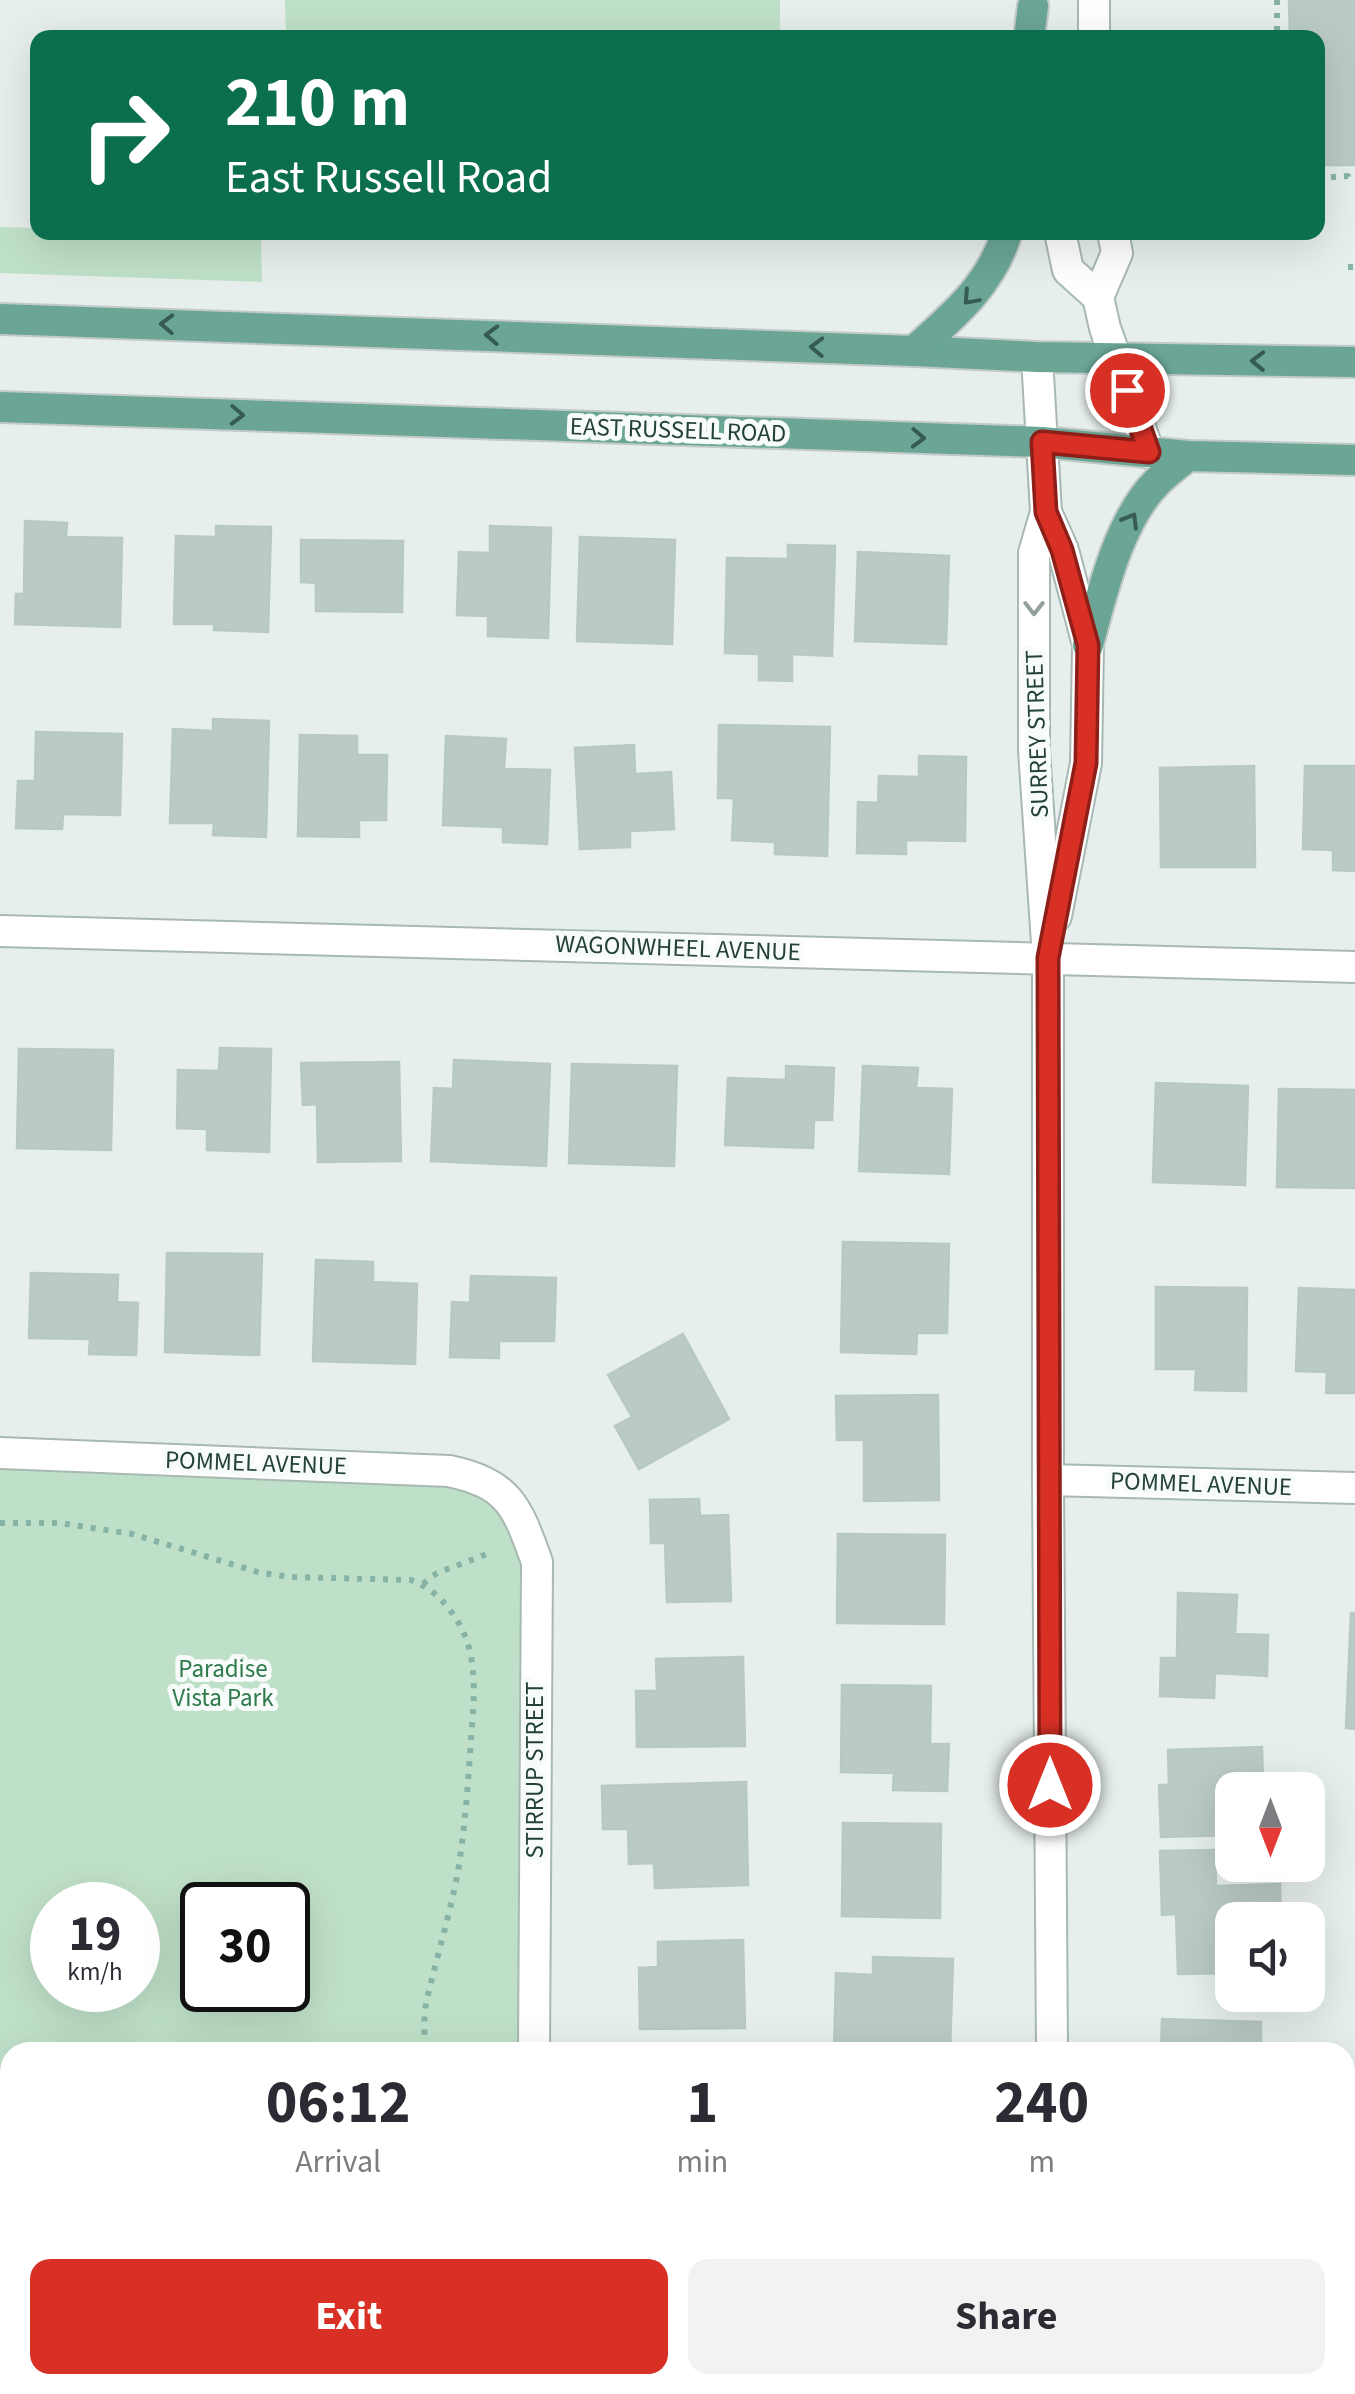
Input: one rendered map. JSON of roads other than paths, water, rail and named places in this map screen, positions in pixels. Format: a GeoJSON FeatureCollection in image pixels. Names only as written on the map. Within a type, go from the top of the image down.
{"type":"FeatureCollection","features":[{"type":"Feature","properties":{"kind":"main road"},"geometry":{"type":"LineString","coordinates":[[1033,30],[1034,3]]}},
{"type":"Feature","properties":{"kind":"main road"},"geometry":{"type":"LineString","coordinates":[[914,351],[977,292],[1001,254],[1005,240]]}},
{"type":"Feature","properties":{"kind":"main road"},"geometry":{"type":"LineString","coordinates":[[0,319],[1037,358],[1355,362]]}},
{"type":"Feature","properties":{"kind":"main road","name":"EAST RUSSELL ROAD"},"geometry":{"type":"LineString","coordinates":[[0,407],[1042,442],[1188,456],[1355,460]]}},
{"type":"Feature","properties":{"kind":"main road"},"geometry":{"type":"LineString","coordinates":[[1088,645],[1122,535],[1156,482],[1188,456]]}},
{"type":"Feature","properties":{"kind":"street"},"geometry":{"type":"LineString","coordinates":[[1094,0],[1094,30]]}},
{"type":"Feature","properties":{"kind":"street"},"geometry":{"type":"LineString","coordinates":[[1062,240],[1068,270],[1098,297],[1105,328],[1149,452]]}},
{"type":"Feature","properties":{"kind":"street"},"geometry":{"type":"LineString","coordinates":[[1098,297],[1117,253],[1115,240]]}},
{"type":"Feature","properties":{"kind":"street","name":"SURREY STREET"},"geometry":{"type":"LineString","coordinates":[[1037,358],[1046,512],[1062,550],[1088,645],[1086,763],[1048,958]]}},
{"type":"Feature","properties":{"kind":"street","name":"SURREY STREET"},"geometry":{"type":"LineString","coordinates":[[1046,512],[1034,553],[1034,750],[1048,958],[1052,2042]]}},
{"type":"Feature","properties":{"kind":"street","name":"WAGONWHEEL AVENUE"},"geometry":{"type":"LineString","coordinates":[[0,930],[1355,967]]}},
{"type":"Feature","properties":{"kind":"street","name":"POMMEL AVENUE"},"geometry":{"type":"LineString","coordinates":[[0,1453],[449,1471],[474,1476],[506,1495]]}},
{"type":"Feature","properties":{"kind":"street","name":"POMMEL AVENUE"},"geometry":{"type":"LineString","coordinates":[[1048,1480],[1355,1488]]}},
{"type":"Feature","properties":{"kind":"street","name":"STIRRUP STREET"},"geometry":{"type":"LineString","coordinates":[[506,1495],[519,1515],[536,1562],[534,2042]]}},
{"type":"Feature","properties":{"kind":"park label","name":"Paradise Vista Park"},"geometry":{"type":"Point","coordinates":[223,1684]}}]}
